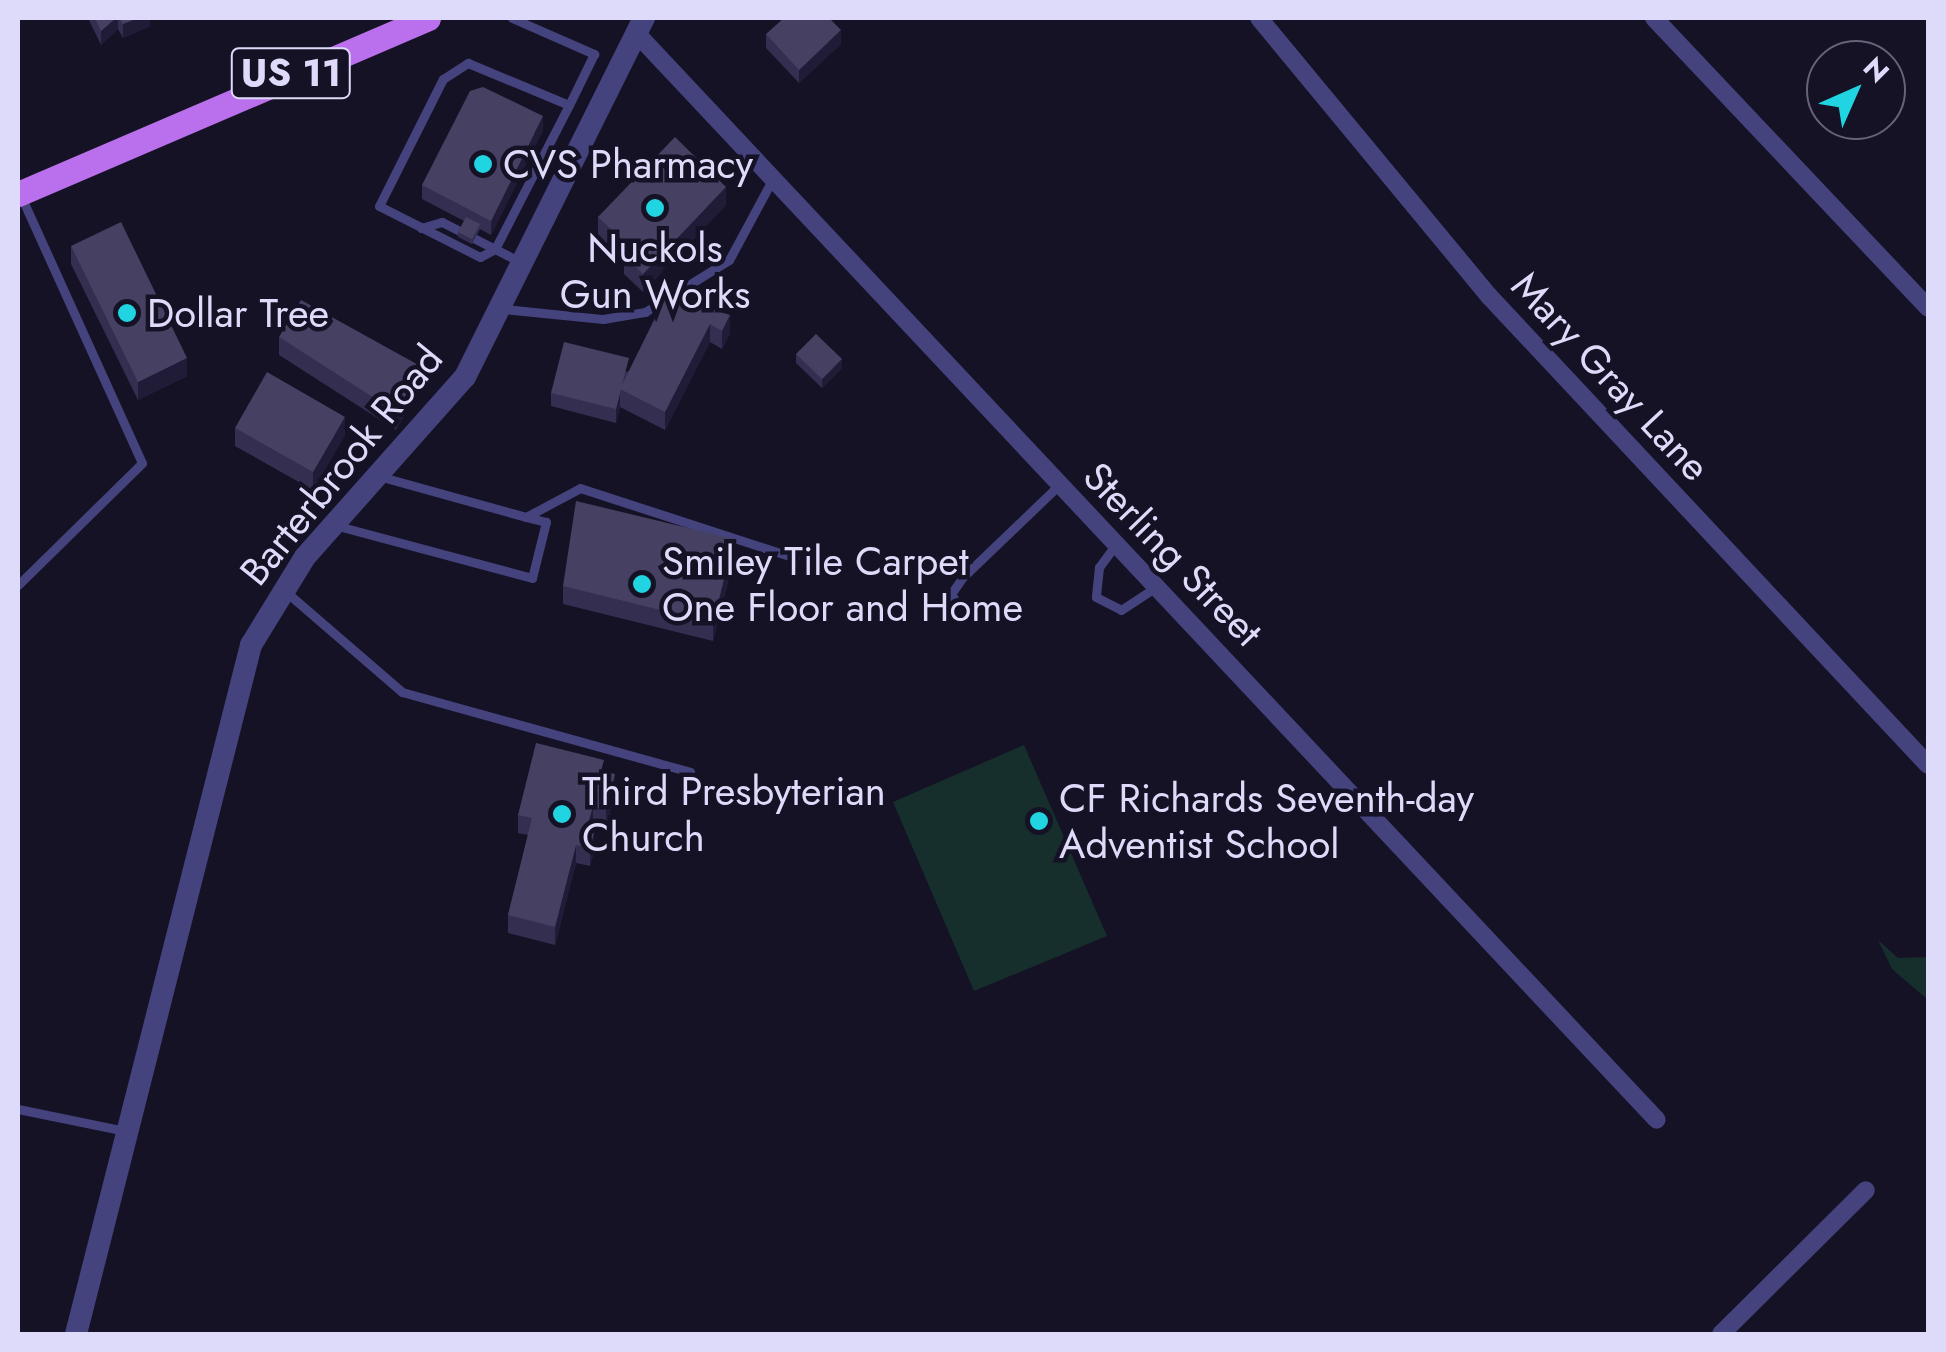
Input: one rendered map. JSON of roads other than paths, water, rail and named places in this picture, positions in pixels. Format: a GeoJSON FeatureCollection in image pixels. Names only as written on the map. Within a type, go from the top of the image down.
{"type":"FeatureCollection","features":[{"type":"Feature","properties":{"kind":"main road","name":"US 11"},"geometry":{"type":"LineString","coordinates":[[18,193],[155,130],[428,18]]}},
{"type":"Feature","properties":{"kind":"street","name":"Mary Gray Lane"},"geometry":{"type":"LineString","coordinates":[[1259,18],[1488,296],[1928,765]]}},
{"type":"Feature","properties":{"kind":"street"},"geometry":{"type":"LineString","coordinates":[[1654,18],[1928,308]]}},
{"type":"Feature","properties":{"kind":"street","name":"Sterling Street"},"geometry":{"type":"LineString","coordinates":[[641,26],[774,178],[1059,485],[1657,1120]]}},
{"type":"Feature","properties":{"kind":"street","name":"Barterbrook Road"},"geometry":{"type":"LineString","coordinates":[[76,1334],[232,696],[283,589],[447,404],[526,266],[641,26]]}},
{"type":"Feature","properties":{"kind":"street"},"geometry":{"type":"LineString","coordinates":[[1721,1334],[1866,1190]]}},
{"type":"Feature","properties":{"kind":"lane"},"geometry":{"type":"LineString","coordinates":[[495,250],[594,54],[548,30],[512,18]]}},
{"type":"Feature","properties":{"kind":"lane"},"geometry":{"type":"LineString","coordinates":[[546,18],[548,30]]}},
{"type":"Feature","properties":{"kind":"lane"},"geometry":{"type":"LineString","coordinates":[[526,266],[442,222],[421,228],[379,206],[443,79],[468,63],[490,66],[569,106]]}},
{"type":"Feature","properties":{"kind":"lane"},"geometry":{"type":"LineString","coordinates":[[504,308],[604,319],[644,312],[729,260],[774,178]]}},
{"type":"Feature","properties":{"kind":"lane"},"geometry":{"type":"LineString","coordinates":[[18,193],[142,464],[18,585]]}},
{"type":"Feature","properties":{"kind":"lane"},"geometry":{"type":"LineString","coordinates":[[336,526],[532,578],[546,522],[382,477]]}},
{"type":"Feature","properties":{"kind":"lane"},"geometry":{"type":"LineString","coordinates":[[958,605],[951,594],[962,578],[1059,485]]}},
{"type":"Feature","properties":{"kind":"lane"},"geometry":{"type":"LineString","coordinates":[[526,517],[580,488],[795,558]]}},
{"type":"Feature","properties":{"kind":"lane"},"geometry":{"type":"LineString","coordinates":[[1116,544],[1098,567],[1096,597],[1121,610],[1157,586]]}},
{"type":"Feature","properties":{"kind":"lane"},"geometry":{"type":"LineString","coordinates":[[283,589],[402,692],[690,772]]}},
{"type":"Feature","properties":{"kind":"lane"},"geometry":{"type":"LineString","coordinates":[[18,1109],[125,1131]]}},
{"type":"Feature","properties":{"kind":"place","name":"CVS Pharmacy"},"geometry":{"type":"Point","coordinates":[483,164]}},
{"type":"Feature","properties":{"kind":"place","name":"Nuckols Gun Works"},"geometry":{"type":"Point","coordinates":[655,208]}},
{"type":"Feature","properties":{"kind":"place","name":"Dollar Tree"},"geometry":{"type":"Point","coordinates":[127,313]}},
{"type":"Feature","properties":{"kind":"place","name":"Smiley Tile Carpet One Floor and Home"},"geometry":{"type":"Point","coordinates":[642,584]}},
{"type":"Feature","properties":{"kind":"place","name":"Third Presbyterian Church"},"geometry":{"type":"Point","coordinates":[562,814]}},
{"type":"Feature","properties":{"kind":"place","name":"CF Richards Seventh-day Adventist School"},"geometry":{"type":"Point","coordinates":[1039,821]}}]}
